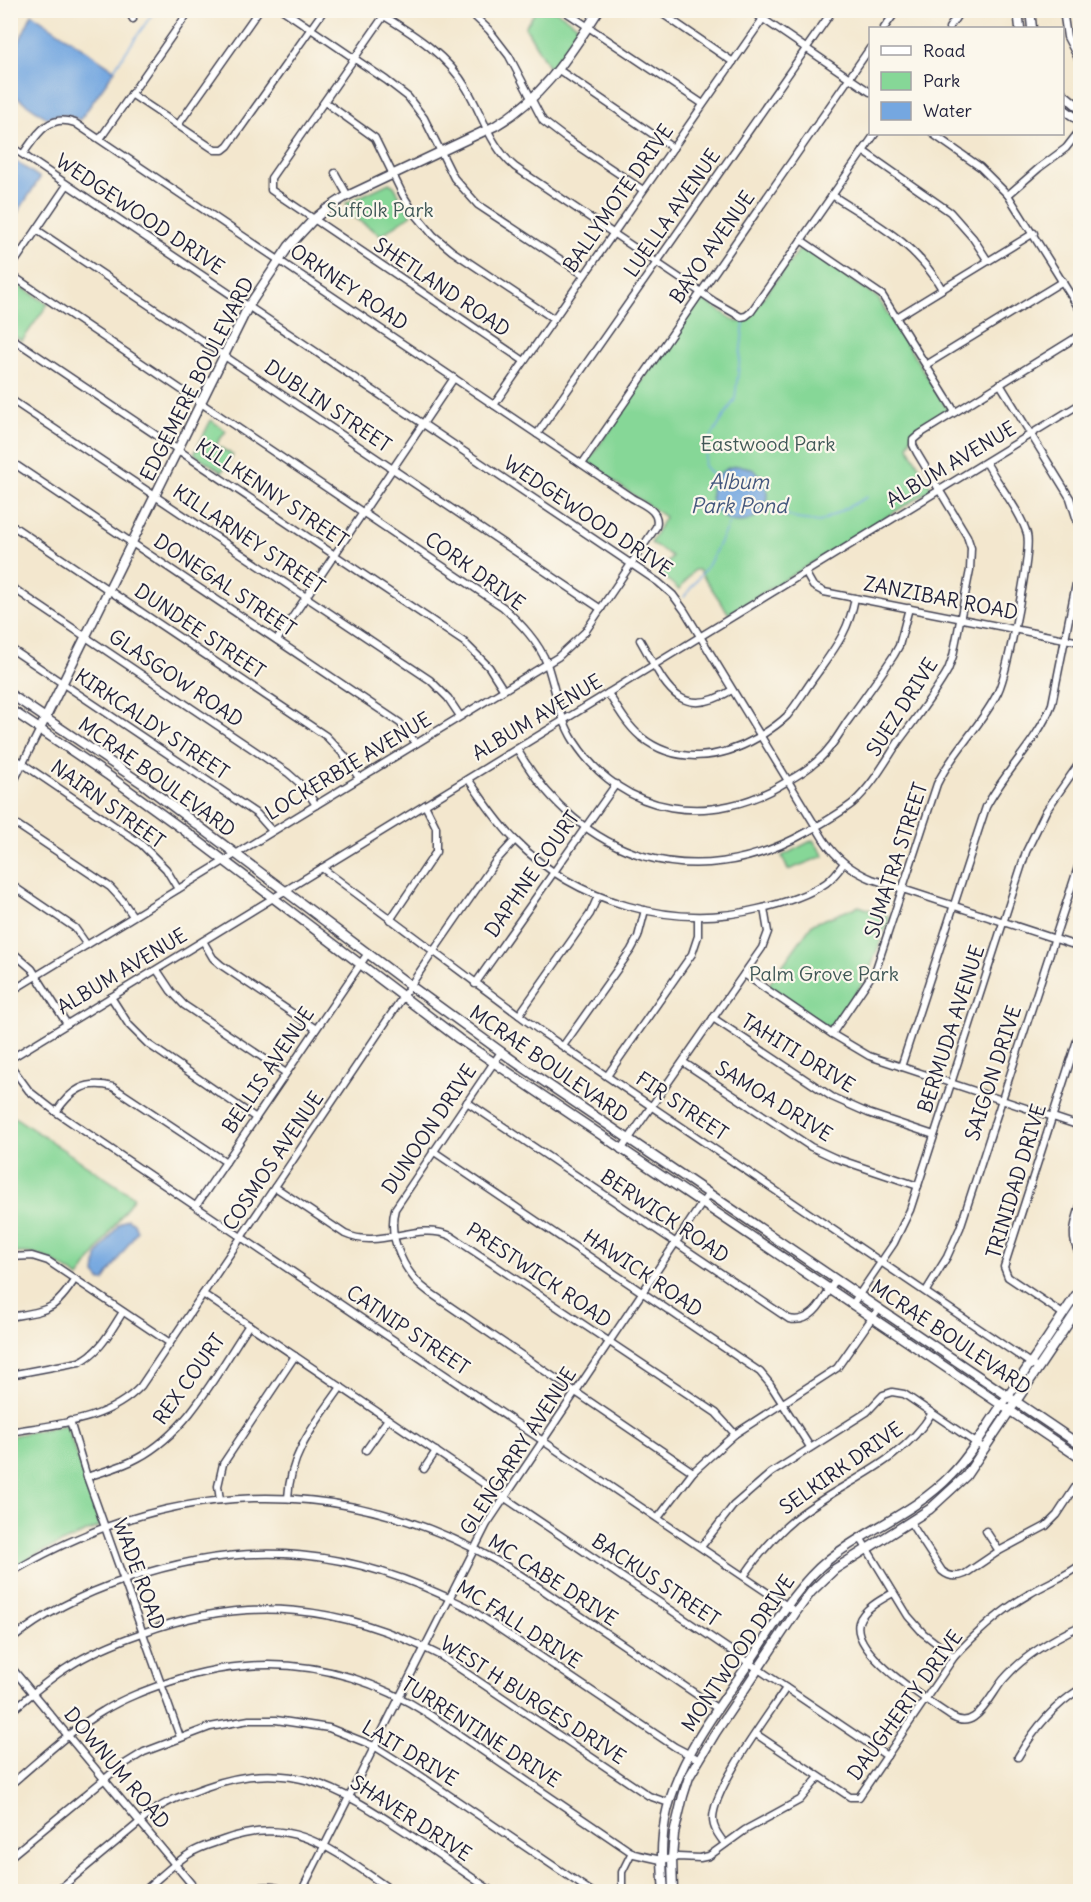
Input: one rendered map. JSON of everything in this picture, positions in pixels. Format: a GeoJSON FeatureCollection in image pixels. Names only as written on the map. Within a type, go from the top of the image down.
{"type":"FeatureCollection","features":[{"type":"Feature","properties":{"kind":"main road","name":"EDGEMERE BOULEVARD"},"geometry":{"type":"LineString","coordinates":[[40,729],[248,307],[298,234],[313,220],[348,196],[488,129],[532,100],[559,70],[599,10]]}},
{"type":"Feature","properties":{"kind":"main road"},"geometry":{"type":"LineString","coordinates":[[1018,10],[1020,27]]}},
{"type":"Feature","properties":{"kind":"main road"},"geometry":{"type":"LineString","coordinates":[[1030,10],[1032,27]]}},
{"type":"Feature","properties":{"kind":"main road"},"geometry":{"type":"LineString","coordinates":[[1064,95],[1080,108]]}},
{"type":"Feature","properties":{"kind":"main road"},"geometry":{"type":"LineString","coordinates":[[1064,109],[1080,121]]}},
{"type":"Feature","properties":{"kind":"main road","name":"MCRAE BOULEVARD"},"geometry":{"type":"LineString","coordinates":[[10,694],[143,784],[501,1052],[1080,1445]]}},
{"type":"Feature","properties":{"kind":"main road","name":"MCRAE BOULEVARD"},"geometry":{"type":"LineString","coordinates":[[10,710],[131,792],[493,1063],[1080,1458]]}},
{"type":"Feature","properties":{"kind":"main road"},"geometry":{"type":"LineString","coordinates":[[321,934],[330,924]]}},
{"type":"Feature","properties":{"kind":"main road","name":"MONTWOOD DRIVE"},"geometry":{"type":"LineString","coordinates":[[664,1892],[661,1860],[662,1837],[669,1803],[678,1778],[689,1754],[787,1606],[820,1567],[935,1491],[962,1463],[1080,1289]]}},
{"type":"Feature","properties":{"kind":"main road","name":"MONTWOOD DRIVE"},"geometry":{"type":"LineString","coordinates":[[673,1892],[674,1833],[683,1796],[699,1759],[796,1612],[826,1576],[936,1504],[966,1476],[1080,1306]]}},
{"type":"Feature","properties":{"kind":"main road"},"geometry":{"type":"LineString","coordinates":[[1049,1437],[1055,1428]]}},
{"type":"Feature","properties":{"kind":"street"},"geometry":{"type":"LineString","coordinates":[[128,10],[132,19]]}},
{"type":"Feature","properties":{"kind":"street"},"geometry":{"type":"LineString","coordinates":[[100,139],[190,10]]}},
{"type":"Feature","properties":{"kind":"street"},"geometry":{"type":"LineString","coordinates":[[178,125],[259,10]]}},
{"type":"Feature","properties":{"kind":"street"},"geometry":{"type":"LineString","coordinates":[[283,10],[398,88],[424,118],[454,178],[478,205],[584,275]]}},
{"type":"Feature","properties":{"kind":"street"},"geometry":{"type":"LineString","coordinates":[[131,94],[215,150],[226,149],[324,10]]}},
{"type":"Feature","properties":{"kind":"street"},"geometry":{"type":"LineString","coordinates":[[468,10],[489,30],[509,56],[543,120],[643,190]]}},
{"type":"Feature","properties":{"kind":"street"},"geometry":{"type":"LineString","coordinates":[[563,10],[703,104]]}},
{"type":"Feature","properties":{"kind":"street"},"geometry":{"type":"LineString","coordinates":[[657,10],[733,62]]}},
{"type":"Feature","properties":{"kind":"street"},"geometry":{"type":"LineString","coordinates":[[750,10],[869,91]]}},
{"type":"Feature","properties":{"kind":"street","name":"BALLYMOTE DRIVE"},"geometry":{"type":"LineString","coordinates":[[494,405],[769,10]]}},
{"type":"Feature","properties":{"kind":"street","name":"LUELLA AVENUE"},"geometry":{"type":"LineString","coordinates":[[537,434],[833,10]]}},
{"type":"Feature","properties":{"kind":"street"},"geometry":{"type":"LineString","coordinates":[[885,27],[897,10]]}},
{"type":"Feature","properties":{"kind":"street"},"geometry":{"type":"LineString","coordinates":[[950,27],[961,10]]}},
{"type":"Feature","properties":{"kind":"street"},"geometry":{"type":"LineString","coordinates":[[1080,11],[1064,12],[1067,37],[1080,62]]}},
{"type":"Feature","properties":{"kind":"street"},"geometry":{"type":"LineString","coordinates":[[386,13],[450,66],[466,87],[500,152],[515,167],[736,316],[746,316],[874,135]]}},
{"type":"Feature","properties":{"kind":"street","name":"SHETLAND ROAD"},"geometry":{"type":"LineString","coordinates":[[386,13],[270,182],[273,193],[524,361]]}},
{"type":"Feature","properties":{"kind":"street","name":"BAYO AVENUE"},"geometry":{"type":"LineString","coordinates":[[582,464],[869,50]]}},
{"type":"Feature","properties":{"kind":"street"},"geometry":{"type":"LineString","coordinates":[[559,70],[673,148]]}},
{"type":"Feature","properties":{"kind":"street"},"geometry":{"type":"LineString","coordinates":[[325,102],[375,138],[413,211],[433,235],[554,319]]}},
{"type":"Feature","properties":{"kind":"street","name":"ORKNEY ROAD"},"geometry":{"type":"LineString","coordinates":[[23,154],[39,130],[48,123],[58,120],[75,123],[654,512],[657,520]]}},
{"type":"Feature","properties":{"kind":"street"},"geometry":{"type":"LineString","coordinates":[[1008,195],[1066,148],[1080,130]]}},
{"type":"Feature","properties":{"kind":"street"},"geometry":{"type":"LineString","coordinates":[[934,135],[980,166],[1008,195],[1034,233],[1080,310]]}},
{"type":"Feature","properties":{"kind":"street","name":"WEDGEWOOD DRIVE"},"geometry":{"type":"LineString","coordinates":[[10,146],[658,582],[673,596],[816,827],[833,853],[844,863],[865,876],[903,890],[1080,947]]}},
{"type":"Feature","properties":{"kind":"street"},"geometry":{"type":"LineString","coordinates":[[863,151],[950,212],[973,237],[988,261]]}},
{"type":"Feature","properties":{"kind":"street"},"geometry":{"type":"LineString","coordinates":[[335,173],[348,196]]}},
{"type":"Feature","properties":{"kind":"street"},"geometry":{"type":"LineString","coordinates":[[10,269],[68,184]]}},
{"type":"Feature","properties":{"kind":"street"},"geometry":{"type":"LineString","coordinates":[[832,195],[914,252],[928,267],[942,290]]}},
{"type":"Feature","properties":{"kind":"street","name":"DUBLIN STREET"},"geometry":{"type":"LineString","coordinates":[[37,230],[601,609]]}},
{"type":"Feature","properties":{"kind":"street"},"geometry":{"type":"LineString","coordinates":[[897,317],[1034,233]]}},
{"type":"Feature","properties":{"kind":"street"},"geometry":{"type":"LineString","coordinates":[[801,240],[877,290],[888,302],[955,412]]}},
{"type":"Feature","properties":{"kind":"street","name":"CORK DRIVE"},"geometry":{"type":"LineString","coordinates":[[10,274],[503,607],[533,640],[547,664],[563,721],[574,741],[589,761],[616,784],[644,799],[679,809],[705,810],[743,804],[810,767],[822,757],[899,646],[909,608]]}},
{"type":"Feature","properties":{"kind":"street"},"geometry":{"type":"LineString","coordinates":[[926,365],[1063,281]]}},
{"type":"Feature","properties":{"kind":"street","name":"SUEZ DRIVE"},"geometry":{"type":"LineString","coordinates":[[517,749],[544,789],[561,808],[585,827],[613,844],[662,860],[698,864],[726,862],[752,856],[781,846],[849,806],[863,793],[943,679],[952,661],[970,570],[971,548],[967,536],[917,453],[913,440],[1080,335]]}},
{"type":"Feature","properties":{"kind":"street","name":"KILLKENNY STREET"},"geometry":{"type":"LineString","coordinates":[[10,337],[464,642],[489,667],[503,689]]}},
{"type":"Feature","properties":{"kind":"street"},"geometry":{"type":"LineString","coordinates":[[277,640],[454,378]]}},
{"type":"Feature","properties":{"kind":"street"},"geometry":{"type":"LineString","coordinates":[[1000,384],[1070,498],[1080,530]]}},
{"type":"Feature","properties":{"kind":"street","name":"KILLARNEY STREET"},"geometry":{"type":"LineString","coordinates":[[10,399],[436,685],[460,716]]}},
{"type":"Feature","properties":{"kind":"street","name":"ALBUM AVENUE"},"geometry":{"type":"LineString","coordinates":[[10,1059],[1031,434],[1079,408]]}},
{"type":"Feature","properties":{"kind":"street","name":"DONEGAL STREET"},"geometry":{"type":"LineString","coordinates":[[10,461],[400,723],[416,743]]}},
{"type":"Feature","properties":{"kind":"street","name":"SUMATRA STREET"},"geometry":{"type":"LineString","coordinates":[[832,1035],[876,969],[941,777],[1000,686],[1028,554],[1028,541],[1020,519],[986,462]]}},
{"type":"Feature","properties":{"kind":"street","name":"LOCKERBIE AVENUE"},"geometry":{"type":"LineString","coordinates":[[10,992],[547,664],[579,639],[656,527],[657,520]]}},
{"type":"Feature","properties":{"kind":"street","name":"DUNDEE STREET"},"geometry":{"type":"LineString","coordinates":[[10,524],[326,736],[344,755],[359,778]]}},
{"type":"Feature","properties":{"kind":"street"},"geometry":{"type":"LineString","coordinates":[[901,1067],[986,807],[1049,711],[1054,697],[1080,564]]}},
{"type":"Feature","properties":{"kind":"street","name":"ZANZIBAR ROAD"},"geometry":{"type":"LineString","coordinates":[[805,572],[813,586],[819,590],[1080,642]]}},
{"type":"Feature","properties":{"kind":"street","name":"GLASGOW ROAD"},"geometry":{"type":"LineString","coordinates":[[10,586],[288,773],[305,788],[316,805]]}},
{"type":"Feature","properties":{"kind":"street"},"geometry":{"type":"LineString","coordinates":[[608,693],[628,724],[649,742],[673,753],[695,756],[717,755],[732,750],[760,736],[786,717],[838,643],[850,622],[855,598]]}},
{"type":"Feature","properties":{"kind":"street"},"geometry":{"type":"LineString","coordinates":[[640,640],[671,691],[680,698],[691,702],[708,703],[732,690]]}},
{"type":"Feature","properties":{"kind":"street","name":"KIRKCALDY STREET"},"geometry":{"type":"LineString","coordinates":[[10,648],[257,814],[272,831]]}},
{"type":"Feature","properties":{"kind":"street","name":"EDGEMERE BOULEVARD"},"geometry":{"type":"LineString","coordinates":[[10,789],[40,729]]}},
{"type":"Feature","properties":{"kind":"street","name":"NAIRN STREET"},"geometry":{"type":"LineString","coordinates":[[10,755],[141,844],[166,869],[178,889]]}},
{"type":"Feature","properties":{"kind":"street","name":"BERMUDA AVENUE"},"geometry":{"type":"LineString","coordinates":[[852,1305],[906,1220],[1031,840],[1046,811],[1080,762]]}},
{"type":"Feature","properties":{"kind":"street"},"geometry":{"type":"LineString","coordinates":[[468,779],[515,840],[554,872],[598,896],[626,906],[698,916],[735,914],[764,908],[825,884],[844,863]]}},
{"type":"Feature","properties":{"kind":"street","name":"DAPHNE COURT"},"geometry":{"type":"LineString","coordinates":[[475,984],[616,784]]}},
{"type":"Feature","properties":{"kind":"street"},"geometry":{"type":"LineString","coordinates":[[390,920],[436,852],[436,827],[425,805]]}},
{"type":"Feature","properties":{"kind":"street"},"geometry":{"type":"LineString","coordinates":[[10,820],[110,887],[133,916]]}},
{"type":"Feature","properties":{"kind":"street","name":"COSMOS AVENUE"},"geometry":{"type":"LineString","coordinates":[[10,1432],[70,1421],[108,1411],[128,1399],[141,1386],[433,952],[495,862],[515,840]]}},
{"type":"Feature","properties":{"kind":"street","name":"SAIGON DRIVE"},"geometry":{"type":"LineString","coordinates":[[926,1291],[947,1257],[960,1228],[1080,861]]}},
{"type":"Feature","properties":{"kind":"street","name":"FIR STREET"},"geometry":{"type":"LineString","coordinates":[[322,868],[475,984],[563,1046],[1030,1363]]}},
{"type":"Feature","properties":{"kind":"street"},"geometry":{"type":"LineString","coordinates":[[10,884],[75,928],[87,945]]}},
{"type":"Feature","properties":{"kind":"street"},"geometry":{"type":"LineString","coordinates":[[519,1015],[590,914],[598,896]]}},
{"type":"Feature","properties":{"kind":"street"},"geometry":{"type":"LineString","coordinates":[[621,1150],[767,938],[769,926],[764,908]]}},
{"type":"Feature","properties":{"kind":"street"},"geometry":{"type":"LineString","coordinates":[[563,1046],[631,950],[638,937],[645,910]]}},
{"type":"Feature","properties":{"kind":"street"},"geometry":{"type":"LineString","coordinates":[[608,1076],[692,954],[698,936],[698,916]]}},
{"type":"Feature","properties":{"kind":"street"},"geometry":{"type":"LineString","coordinates":[[203,941],[213,958],[221,965],[316,1029]]}},
{"type":"Feature","properties":{"kind":"street"},"geometry":{"type":"LineString","coordinates":[[10,950],[28,964],[66,1024]]}},
{"type":"Feature","properties":{"kind":"street","name":"BELLIS AVENUE"},"geometry":{"type":"LineString","coordinates":[[196,1206],[368,953]]}},
{"type":"Feature","properties":{"kind":"street"},"geometry":{"type":"LineString","coordinates":[[157,970],[184,1005],[286,1073]]}},
{"type":"Feature","properties":{"kind":"street"},"geometry":{"type":"LineString","coordinates":[[744,974],[832,1035],[869,1056],[1080,1126]]}},
{"type":"Feature","properties":{"kind":"street"},"geometry":{"type":"LineString","coordinates":[[111,997],[129,1025],[148,1044],[256,1118]]}},
{"type":"Feature","properties":{"kind":"street","name":"TAHITI DRIVE"},"geometry":{"type":"LineString","coordinates":[[713,1018],[832,1097],[868,1113],[934,1135]]}},
{"type":"Feature","properties":{"kind":"street","name":"TRINIDAD DRIVE"},"geometry":{"type":"LineString","coordinates":[[1063,1314],[1008,1277],[1005,1262],[1080,1031]]}},
{"type":"Feature","properties":{"kind":"street","name":"DUNOON DRIVE"},"geometry":{"type":"LineString","coordinates":[[501,1052],[395,1209],[393,1220],[403,1263],[423,1288],[693,1472]]}},
{"type":"Feature","properties":{"kind":"street","name":"SAMOA DRIVE"},"geometry":{"type":"LineString","coordinates":[[683,1062],[811,1147],[842,1161],[918,1185]]}},
{"type":"Feature","properties":{"kind":"street","name":"CATNIP STREET"},"geometry":{"type":"LineString","coordinates":[[10,1065],[29,1091],[56,1112],[796,1612]]}},
{"type":"Feature","properties":{"kind":"street"},"geometry":{"type":"LineString","coordinates":[[56,1112],[69,1095],[83,1087],[95,1084],[113,1087],[226,1162]]}},
{"type":"Feature","properties":{"kind":"street","name":"BERWICK ROAD"},"geometry":{"type":"LineString","coordinates":[[467,1102],[789,1319],[799,1320],[809,1317],[836,1279]]}},
{"type":"Feature","properties":{"kind":"street","name":"HAWICK ROAD"},"geometry":{"type":"LineString","coordinates":[[434,1151],[760,1372],[783,1403],[810,1447]]}},
{"type":"Feature","properties":{"kind":"street","name":"PRESTWICK ROAD"},"geometry":{"type":"LineString","coordinates":[[275,1187],[351,1236],[367,1240],[429,1230],[451,1236],[716,1413],[735,1434]]}},
{"type":"Feature","properties":{"kind":"street","name":"GLENGARRY AVENUE"},"geometry":{"type":"LineString","coordinates":[[302,1892],[474,1549],[504,1497],[709,1193]]}},
{"type":"Feature","properties":{"kind":"street"},"geometry":{"type":"LineString","coordinates":[[1080,1206],[1073,1233],[1074,1243],[1080,1255]]}},
{"type":"Feature","properties":{"kind":"street"},"geometry":{"type":"LineString","coordinates":[[10,1257],[27,1255],[48,1261],[170,1343]]}},
{"type":"Feature","properties":{"kind":"street"},"geometry":{"type":"LineString","coordinates":[[10,1317],[52,1307],[63,1298],[75,1279]]}},
{"type":"Feature","properties":{"kind":"street","name":"BACKUS STREET"},"geometry":{"type":"LineString","coordinates":[[203,1294],[887,1756]]}},
{"type":"Feature","properties":{"kind":"street"},"geometry":{"type":"LineString","coordinates":[[658,1518],[693,1472],[735,1434],[837,1368],[879,1308]]}},
{"type":"Feature","properties":{"kind":"street"},"geometry":{"type":"LineString","coordinates":[[10,1375],[79,1362],[88,1358],[98,1349],[123,1312]]}},
{"type":"Feature","properties":{"kind":"street","name":"REX COURT"},"geometry":{"type":"LineString","coordinates":[[87,1477],[138,1458],[177,1429],[249,1325]]}},
{"type":"Feature","properties":{"kind":"street"},"geometry":{"type":"LineString","coordinates":[[220,1500],[218,1486],[223,1464],[295,1356]]}},
{"type":"Feature","properties":{"kind":"street"},"geometry":{"type":"LineString","coordinates":[[1030,1363],[1039,1368]]}},
{"type":"Feature","properties":{"kind":"street"},"geometry":{"type":"LineString","coordinates":[[288,1498],[289,1476],[298,1452],[341,1387]]}},
{"type":"Feature","properties":{"kind":"street"},"geometry":{"type":"LineString","coordinates":[[701,1547],[721,1520],[747,1492],[771,1473],[867,1412],[884,1395],[892,1392],[904,1394],[985,1449]]}},
{"type":"Feature","properties":{"kind":"street","name":"SELKIRK DRIVE"},"geometry":{"type":"LineString","coordinates":[[744,1576],[763,1551],[796,1518],[899,1452],[916,1435],[932,1413]]}},
{"type":"Feature","properties":{"kind":"street"},"geometry":{"type":"LineString","coordinates":[[366,1450],[388,1419]]}},
{"type":"Feature","properties":{"kind":"street","name":"WADE ROAD"},"geometry":{"type":"LineString","coordinates":[[70,1421],[87,1477],[180,1737]]}},
{"type":"Feature","properties":{"kind":"street"},"geometry":{"type":"LineString","coordinates":[[424,1469],[436,1451]]}},
{"type":"Feature","properties":{"kind":"street"},"geometry":{"type":"LineString","coordinates":[[910,1522],[939,1568],[950,1576],[965,1574],[999,1551],[1047,1526],[1080,1480]]}},
{"type":"Feature","properties":{"kind":"street","name":"MC CABE DRIVE"},"geometry":{"type":"LineString","coordinates":[[10,1573],[58,1546],[162,1510],[220,1500],[288,1498],[326,1502],[381,1513],[433,1530],[474,1549],[520,1574],[718,1709]]}},
{"type":"Feature","properties":{"kind":"street"},"geometry":{"type":"LineString","coordinates":[[986,1532],[999,1551]]}},
{"type":"Feature","properties":{"kind":"street"},"geometry":{"type":"LineString","coordinates":[[861,1539],[915,1625],[954,1657]]}},
{"type":"Feature","properties":{"kind":"street","name":"MC FALL DRIVE"},"geometry":{"type":"LineString","coordinates":[[10,1641],[30,1625],[68,1603],[124,1580],[166,1567],[200,1559],[244,1554],[287,1553],[334,1558],[417,1583],[449,1598],[485,1618],[675,1747],[699,1759]]}},
{"type":"Feature","properties":{"kind":"street","name":"DAUGHERTY DRIVE"},"geometry":{"type":"LineString","coordinates":[[756,1734],[819,1778],[850,1797],[856,1798],[862,1794],[954,1657],[977,1633],[1005,1610],[1080,1565]]}},
{"type":"Feature","properties":{"kind":"street"},"geometry":{"type":"LineString","coordinates":[[893,1593],[861,1617],[858,1634],[883,1666],[906,1686],[956,1719],[963,1721],[972,1719],[978,1714],[1005,1678],[1029,1656],[1056,1638],[1080,1626]]}},
{"type":"Feature","properties":{"kind":"street","name":"WEST H BURGES DRIVE"},"geometry":{"type":"LineString","coordinates":[[10,1712],[68,1667],[91,1654],[142,1633],[200,1615],[235,1610],[278,1609],[314,1612],[355,1620],[387,1631],[424,1648],[453,1664],[649,1796],[669,1803]]}},
{"type":"Feature","properties":{"kind":"street","name":"TURRENTINE DRIVE"},"geometry":{"type":"LineString","coordinates":[[10,1785],[101,1712],[135,1695],[191,1675],[225,1667],[276,1664],[307,1666],[334,1672],[359,1679],[399,1697],[430,1715],[632,1852],[643,1857],[661,1860],[705,1857],[746,1830],[800,1800],[819,1778]]}},
{"type":"Feature","properties":{"kind":"street","name":"DOWNUM ROAD"},"geometry":{"type":"LineString","coordinates":[[10,1666],[198,1892]]}},
{"type":"Feature","properties":{"kind":"street"},"geometry":{"type":"LineString","coordinates":[[725,1844],[714,1826],[714,1814],[728,1777],[786,1688]]}},
{"type":"Feature","properties":{"kind":"street"},"geometry":{"type":"LineString","coordinates":[[1018,1757],[1050,1712],[1060,1702],[1080,1689]]}},
{"type":"Feature","properties":{"kind":"street","name":"LAIT DRIVE"},"geometry":{"type":"LineString","coordinates":[[10,1857],[135,1756],[210,1727],[235,1722],[276,1719],[329,1728],[374,1746],[592,1892]]}},
{"type":"Feature","properties":{"kind":"street","name":"SHAVER DRIVE"},"geometry":{"type":"LineString","coordinates":[[56,1892],[140,1821],[178,1796],[247,1776],[269,1775],[295,1777],[324,1785],[350,1796],[493,1892]]}},
{"type":"Feature","properties":{"kind":"street"},"geometry":{"type":"LineString","coordinates":[[143,1892],[197,1849],[258,1830],[291,1833],[324,1846],[394,1892]]}},
{"type":"Feature","properties":{"kind":"street"},"geometry":{"type":"LineString","coordinates":[[622,1892],[622,1872],[632,1852]]}},
{"type":"Feature","properties":{"kind":"street"},"geometry":{"type":"LineString","coordinates":[[242,1892],[259,1886],[269,1886],[290,1892]]}},
{"type":"Feature","properties":{"kind":"green space"},"geometry":{"type":"Polygon","coordinates":[[[536,11],[556,11],[578,28],[551,71],[525,27],[536,11]]]}},
{"type":"Feature","properties":{"kind":"green space","name":"Suffolk Park"},"geometry":{"type":"Polygon","coordinates":[[[389,183],[394,186],[411,215],[381,235],[353,217],[346,203],[389,183]]]}},
{"type":"Feature","properties":{"kind":"green space","name":"Eastwood Park"},"geometry":{"type":"Polygon","coordinates":[[[802,246],[878,298],[948,410],[912,434],[908,446],[932,489],[729,614],[699,570],[694,570],[679,590],[660,573],[672,556],[651,543],[665,517],[587,463],[671,338],[701,298],[737,322],[745,321],[802,246]]]}},
{"type":"Feature","properties":{"kind":"green space"},"geometry":{"type":"Polygon","coordinates":[[[11,280],[48,304],[22,341],[11,333],[11,280]]]}},
{"type":"Feature","properties":{"kind":"green space"},"geometry":{"type":"Polygon","coordinates":[[[211,420],[226,431],[216,445],[233,455],[222,472],[194,454],[211,420]]]}},
{"type":"Feature","properties":{"kind":"green space"},"geometry":{"type":"Polygon","coordinates":[[[813,840],[824,856],[788,870],[782,856],[813,840]]]}},
{"type":"Feature","properties":{"kind":"green space","name":"Palm Grove Park"},"geometry":{"type":"Polygon","coordinates":[[[859,906],[890,917],[867,977],[834,1026],[827,1027],[767,987],[812,924],[859,906]]]}},
{"type":"Feature","properties":{"kind":"green space"},"geometry":{"type":"Polygon","coordinates":[[[10,1114],[134,1197],[79,1278],[55,1262],[39,1255],[11,1254],[10,1114]]]}},
{"type":"Feature","properties":{"kind":"green space"},"geometry":{"type":"Polygon","coordinates":[[[67,1426],[100,1526],[37,1554],[11,1569],[11,1436],[67,1426]]]}},
{"type":"Feature","properties":{"kind":"water"},"geometry":{"type":"Polygon","coordinates":[[[32,14],[115,70],[80,120],[64,115],[47,118],[11,93],[11,59],[32,14]]]}},
{"type":"Feature","properties":{"kind":"water"},"geometry":{"type":"Polygon","coordinates":[[[11,158],[40,178],[11,223],[11,158]]]}},
{"type":"Feature","properties":{"kind":"water","name":"Album Park Pond"},"geometry":{"type":"Polygon","coordinates":[[[733,466],[745,466],[755,470],[763,478],[767,494],[763,510],[755,518],[745,522],[733,522],[723,518],[715,510],[711,500],[711,488],[715,478],[723,470],[733,466]]]}},
{"type":"Feature","properties":{"kind":"water"},"geometry":{"type":"Polygon","coordinates":[[[127,1219],[134,1223],[137,1231],[104,1281],[101,1281],[95,1274],[97,1256],[119,1224],[127,1219]]]}},
{"type":"Feature","properties":{"kind":"waterway"},"geometry":{"type":"LineString","coordinates":[[114,69],[155,10]]}},
{"type":"Feature","properties":{"kind":"waterway"},"geometry":{"type":"LineString","coordinates":[[715,478],[704,466],[708,442],[735,399],[744,322]]}},
{"type":"Feature","properties":{"kind":"waterway"},"geometry":{"type":"LineString","coordinates":[[765,505],[797,519],[820,522],[867,497]]}},
{"type":"Feature","properties":{"kind":"waterway"},"geometry":{"type":"LineString","coordinates":[[684,597],[709,564],[730,521]]}}]}
